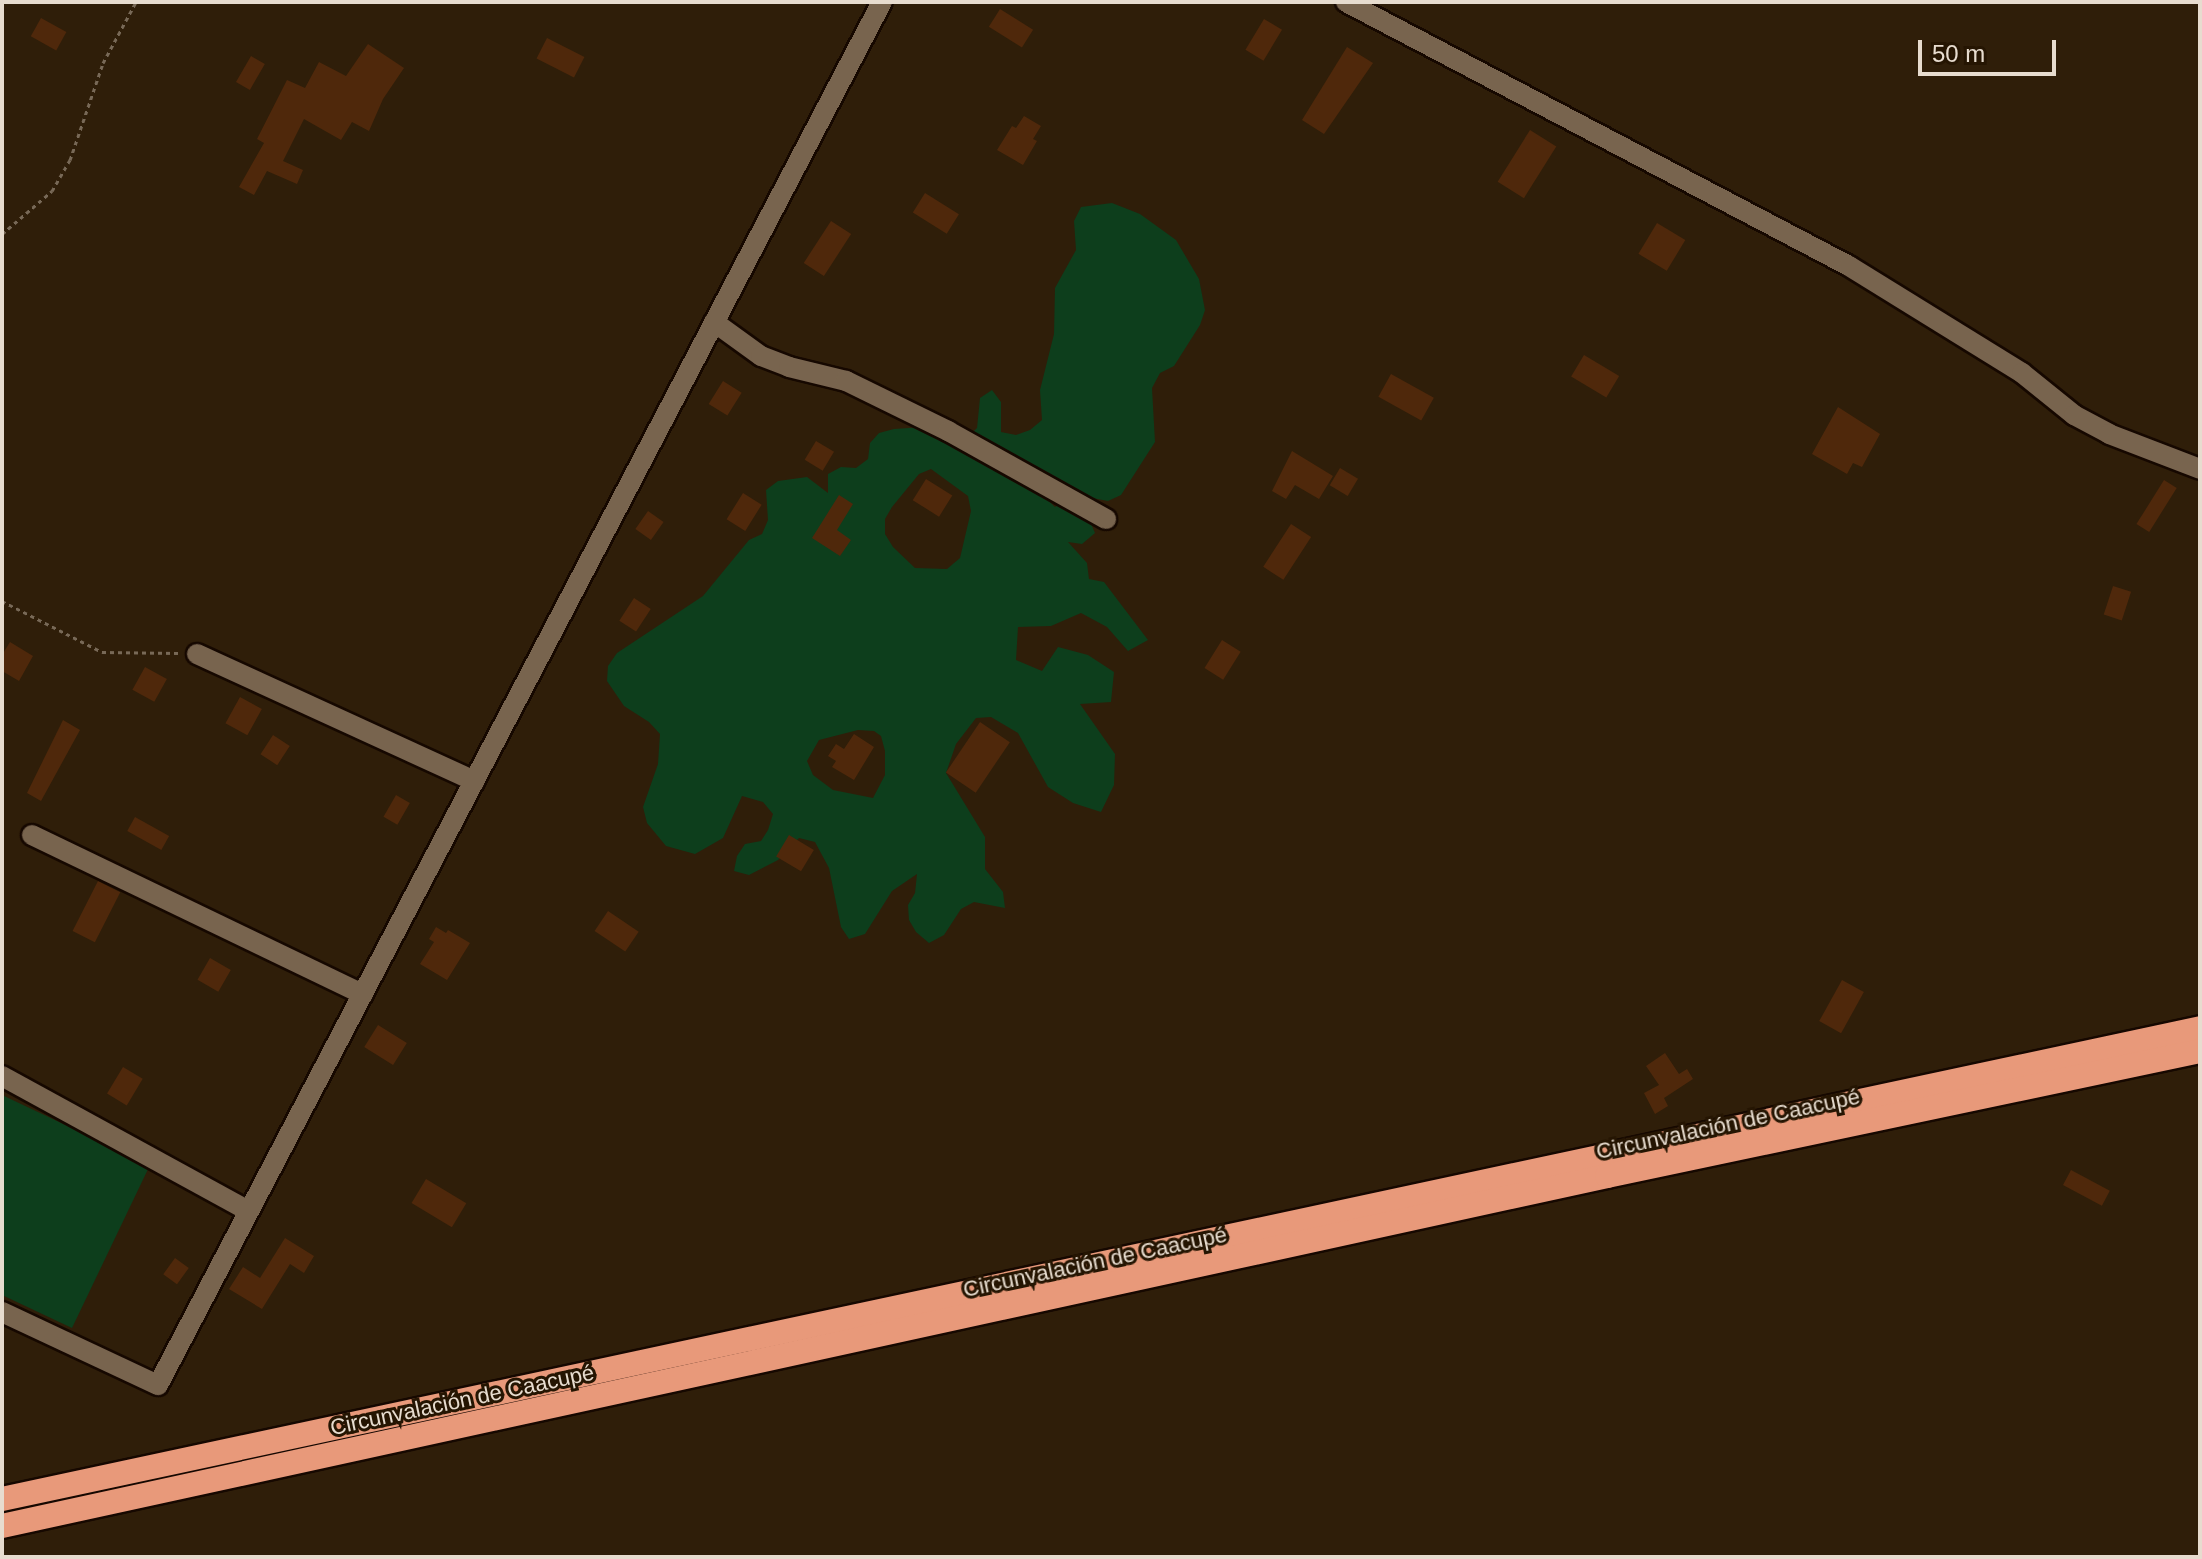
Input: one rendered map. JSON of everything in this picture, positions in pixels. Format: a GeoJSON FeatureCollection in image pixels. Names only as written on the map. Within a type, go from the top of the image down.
{"type":"FeatureCollection","features":[{"type":"Feature","properties":{"kind":"highway","name":"Circunvalación de Caacupé"},"geometry":{"type":"LineString","coordinates":[[2,1499],[2200,1028]]}},
{"type":"Feature","properties":{"kind":"highway","name":"Circunvalación de Caacupé"},"geometry":{"type":"LineString","coordinates":[[2,1526],[1607,1176],[2200,1051]]}},
{"type":"Feature","properties":{"kind":"street"},"geometry":{"type":"LineString","coordinates":[[2,1312],[158,1385],[882,2]]}},
{"type":"Feature","properties":{"kind":"street"},"geometry":{"type":"LineString","coordinates":[[1346,2],[1849,266],[2022,373],[2074,415],[2109,434],[2200,469]]}},
{"type":"Feature","properties":{"kind":"street"},"geometry":{"type":"LineString","coordinates":[[714,322],[761,356],[789,367],[846,381],[948,431],[1106,519]]}},
{"type":"Feature","properties":{"kind":"street"},"geometry":{"type":"LineString","coordinates":[[197,654],[474,781]]}},
{"type":"Feature","properties":{"kind":"street"},"geometry":{"type":"LineString","coordinates":[[32,835],[363,994]]}},
{"type":"Feature","properties":{"kind":"street"},"geometry":{"type":"LineString","coordinates":[[2,1076],[249,1211]]}},
{"type":"Feature","properties":{"kind":"path"},"geometry":{"type":"LineString","coordinates":[[2,234],[52,191],[70,160],[103,63],[136,2]]}},
{"type":"Feature","properties":{"kind":"path"},"geometry":{"type":"LineString","coordinates":[[2,601],[102,652],[197,654]]}},
{"type":"Feature","properties":{"kind":"green space"},"geometry":{"type":"Polygon","coordinates":[[[1112,203],[1140,214],[1176,240],[1199,279],[1205,310],[1200,325],[1174,366],[1160,373],[1152,388],[1155,442],[1121,495],[1108,501],[1034,487],[1055,507],[1067,498],[1089,519],[1095,533],[1082,544],[1068,542],[1087,563],[1089,579],[1104,582],[1148,640],[1128,651],[1107,627],[1081,613],[1051,626],[1018,627],[1016,660],[1042,671],[1058,647],[1088,655],[1114,672],[1111,702],[1080,704],[1115,754],[1114,785],[1101,812],[1073,803],[1048,787],[1018,733],[991,717],[976,718],[956,744],[946,773],[985,837],[985,869],[1003,892],[1005,908],[974,902],[961,909],[944,935],[929,943],[916,932],[909,920],[908,905],[915,893],[917,874],[892,891],[865,934],[849,939],[841,927],[829,868],[815,842],[799,838],[778,860],[749,875],[734,871],[737,856],[745,844],[761,841],[768,830],[773,814],[763,802],[742,796],[723,838],[695,854],[666,846],[647,823],[643,807],[658,764],[660,734],[649,722],[624,706],[607,681],[608,666],[617,653],[703,596],[749,540],[762,534],[768,520],[766,490],[778,481],[807,477],[828,493],[828,474],[841,467],[856,468],[868,459],[870,443],[879,433],[894,429],[939,426],[961,444],[977,428],[980,398],[992,390],[1001,402],[1001,432],[1016,435],[1030,430],[1042,420],[1040,390],[1054,334],[1055,288],[1076,250],[1074,221],[1081,207],[1112,203]],[[931,469],[919,474],[892,507],[885,519],[885,534],[893,547],[915,568],[947,569],[960,558],[971,511],[968,496],[931,469]],[[858,730],[819,740],[807,761],[813,775],[833,790],[873,798],[885,775],[885,751],[881,736],[874,731],[858,730]]]}},
{"type":"Feature","properties":{"kind":"green space"},"geometry":{"type":"Polygon","coordinates":[[[2,1095],[150,1165],[72,1328],[2,1295],[2,1095]]]}},
{"type":"Feature","properties":{"kind":"building"},"geometry":{"type":"Polygon","coordinates":[[[1000,9],[1033,30],[1022,47],[989,27],[1000,9]]]}},
{"type":"Feature","properties":{"kind":"building"},"geometry":{"type":"Polygon","coordinates":[[[41,18],[66,32],[56,50],[31,36],[41,18]]]}},
{"type":"Feature","properties":{"kind":"building"},"geometry":{"type":"Polygon","coordinates":[[[1264,19],[1282,30],[1263,61],[1245,50],[1264,19]]]}},
{"type":"Feature","properties":{"kind":"building"},"geometry":{"type":"Polygon","coordinates":[[[547,38],[584,57],[574,78],[537,58],[547,38]]]}},
{"type":"Feature","properties":{"kind":"building"},"geometry":{"type":"Polygon","coordinates":[[[368,44],[404,68],[383,99],[369,131],[352,122],[341,140],[304,119],[283,161],[303,170],[297,184],[267,171],[254,195],[239,187],[264,143],[257,139],[287,80],[305,88],[319,62],[346,76],[368,44]]]}},
{"type":"Feature","properties":{"kind":"building"},"geometry":{"type":"Polygon","coordinates":[[[1347,47],[1373,63],[1324,134],[1302,120],[1347,47]]]}},
{"type":"Feature","properties":{"kind":"building"},"geometry":{"type":"Polygon","coordinates":[[[251,56],[265,64],[250,90],[236,82],[251,56]]]}},
{"type":"Feature","properties":{"kind":"building"},"geometry":{"type":"Polygon","coordinates":[[[1024,116],[1041,126],[1033,139],[1037,141],[1023,165],[997,150],[1012,126],[1016,128],[1024,116]]]}},
{"type":"Feature","properties":{"kind":"building"},"geometry":{"type":"Polygon","coordinates":[[[1530,130],[1556,146],[1524,198],[1498,182],[1530,130]]]}},
{"type":"Feature","properties":{"kind":"building"},"geometry":{"type":"Polygon","coordinates":[[[925,193],[959,214],[947,234],[913,213],[925,193]]]}},
{"type":"Feature","properties":{"kind":"building"},"geometry":{"type":"Polygon","coordinates":[[[831,221],[851,234],[824,276],[804,263],[831,221]]]}},
{"type":"Feature","properties":{"kind":"building"},"geometry":{"type":"Polygon","coordinates":[[[1657,223],[1685,240],[1667,271],[1638,254],[1657,223]]]}},
{"type":"Feature","properties":{"kind":"building"},"geometry":{"type":"Polygon","coordinates":[[[1584,355],[1619,376],[1606,398],[1571,376],[1584,355]]]}},
{"type":"Feature","properties":{"kind":"building"},"geometry":{"type":"Polygon","coordinates":[[[1391,374],[1434,398],[1421,420],[1378,397],[1391,374]]]}},
{"type":"Feature","properties":{"kind":"building"},"geometry":{"type":"Polygon","coordinates":[[[723,381],[742,393],[727,416],[709,404],[723,381]]]}},
{"type":"Feature","properties":{"kind":"building"},"geometry":{"type":"Polygon","coordinates":[[[1838,407],[1880,434],[1862,467],[1853,463],[1847,474],[1812,454],[1838,407]]]}},
{"type":"Feature","properties":{"kind":"building"},"geometry":{"type":"Polygon","coordinates":[[[816,441],[834,452],[823,471],[805,460],[816,441]]]}},
{"type":"Feature","properties":{"kind":"building"},"geometry":{"type":"Polygon","coordinates":[[[1292,451],[1333,476],[1319,499],[1295,485],[1286,499],[1272,491],[1292,451]]]}},
{"type":"Feature","properties":{"kind":"building"},"geometry":{"type":"Polygon","coordinates":[[[1340,468],[1358,479],[1348,496],[1330,485],[1340,468]]]}},
{"type":"Feature","properties":{"kind":"building"},"geometry":{"type":"Polygon","coordinates":[[[926,479],[952,495],[939,517],[913,500],[926,479]]]}},
{"type":"Feature","properties":{"kind":"building"},"geometry":{"type":"Polygon","coordinates":[[[2164,480],[2177,488],[2149,532],[2136,524],[2164,480]]]}},
{"type":"Feature","properties":{"kind":"building"},"geometry":{"type":"Polygon","coordinates":[[[743,493],[762,505],[745,531],[727,519],[743,493]]]}},
{"type":"Feature","properties":{"kind":"building"},"geometry":{"type":"Polygon","coordinates":[[[839,495],[853,504],[837,530],[851,540],[840,556],[812,538],[839,495]]]}},
{"type":"Feature","properties":{"kind":"building"},"geometry":{"type":"Polygon","coordinates":[[[648,511],[664,522],[651,540],[635,529],[648,511]]]}},
{"type":"Feature","properties":{"kind":"building"},"geometry":{"type":"Polygon","coordinates":[[[1291,524],[1311,537],[1283,580],[1263,567],[1291,524]]]}},
{"type":"Feature","properties":{"kind":"building"},"geometry":{"type":"Polygon","coordinates":[[[2113,586],[2131,592],[2122,620],[2104,615],[2113,586]]]}},
{"type":"Feature","properties":{"kind":"building"},"geometry":{"type":"Polygon","coordinates":[[[634,598],[651,609],[636,632],[619,621],[634,598]]]}},
{"type":"Feature","properties":{"kind":"building"},"geometry":{"type":"Polygon","coordinates":[[[1222,640],[1241,652],[1223,680],[1205,668],[1222,640]]]}},
{"type":"Feature","properties":{"kind":"building"},"geometry":{"type":"Polygon","coordinates":[[[10,642],[33,656],[19,681],[2,671],[2,655],[10,642]]]}},
{"type":"Feature","properties":{"kind":"building"},"geometry":{"type":"Polygon","coordinates":[[[145,667],[167,679],[154,702],[132,690],[145,667]]]}},
{"type":"Feature","properties":{"kind":"building"},"geometry":{"type":"Polygon","coordinates":[[[240,697],[262,709],[247,735],[225,723],[240,697]]]}},
{"type":"Feature","properties":{"kind":"building"},"geometry":{"type":"Polygon","coordinates":[[[63,720],[80,730],[41,801],[27,793],[63,720]]]}},
{"type":"Feature","properties":{"kind":"building"},"geometry":{"type":"Polygon","coordinates":[[[980,722],[1010,742],[976,793],[946,773],[980,722]]]}},
{"type":"Feature","properties":{"kind":"building"},"geometry":{"type":"Polygon","coordinates":[[[854,734],[874,747],[854,780],[832,767],[836,761],[828,756],[836,744],[844,749],[854,734]]]}},
{"type":"Feature","properties":{"kind":"building"},"geometry":{"type":"Polygon","coordinates":[[[273,735],[290,746],[277,765],[260,754],[273,735]]]}},
{"type":"Feature","properties":{"kind":"building"},"geometry":{"type":"Polygon","coordinates":[[[396,795],[410,803],[397,825],[384,817],[396,795]]]}},
{"type":"Feature","properties":{"kind":"building"},"geometry":{"type":"Polygon","coordinates":[[[135,817],[169,836],[161,850],[127,831],[135,817]]]}},
{"type":"Feature","properties":{"kind":"building"},"geometry":{"type":"Polygon","coordinates":[[[789,835],[814,850],[801,871],[776,856],[789,835]]]}},
{"type":"Feature","properties":{"kind":"building"},"geometry":{"type":"Polygon","coordinates":[[[98,881],[120,892],[95,942],[73,931],[98,881]]]}},
{"type":"Feature","properties":{"kind":"building"},"geometry":{"type":"Polygon","coordinates":[[[608,911],[639,932],[625,952],[595,931],[608,911]]]}},
{"type":"Feature","properties":{"kind":"building"},"geometry":{"type":"Polygon","coordinates":[[[436,927],[470,943],[447,980],[420,964],[434,942],[429,939],[436,927]]]}},
{"type":"Feature","properties":{"kind":"building"},"geometry":{"type":"Polygon","coordinates":[[[210,958],[231,970],[218,992],[198,980],[210,958]]]}},
{"type":"Feature","properties":{"kind":"building"},"geometry":{"type":"Polygon","coordinates":[[[1842,980],[1864,992],[1841,1033],[1819,1021],[1842,980]]]}},
{"type":"Feature","properties":{"kind":"building"},"geometry":{"type":"Polygon","coordinates":[[[378,1025],[407,1043],[393,1065],[364,1047],[378,1025]]]}},
{"type":"Feature","properties":{"kind":"building"},"geometry":{"type":"Polygon","coordinates":[[[1665,1053],[1679,1074],[1687,1069],[1693,1079],[1664,1098],[1668,1106],[1655,1114],[1644,1093],[1659,1085],[1646,1066],[1665,1053]]]}},
{"type":"Feature","properties":{"kind":"building"},"geometry":{"type":"Polygon","coordinates":[[[123,1067],[143,1079],[127,1105],[107,1094],[123,1067]]]}},
{"type":"Feature","properties":{"kind":"building"},"geometry":{"type":"Polygon","coordinates":[[[2071,1170],[2110,1191],[2102,1206],[2063,1185],[2071,1170]]]}},
{"type":"Feature","properties":{"kind":"building"},"geometry":{"type":"Polygon","coordinates":[[[426,1179],[466,1203],[452,1227],[412,1203],[426,1179]]]}},
{"type":"Feature","properties":{"kind":"building"},"geometry":{"type":"Polygon","coordinates":[[[285,1238],[314,1256],[304,1273],[290,1264],[262,1309],[229,1289],[243,1267],[260,1278],[285,1238]]]}},
{"type":"Feature","properties":{"kind":"building"},"geometry":{"type":"Polygon","coordinates":[[[175,1258],[189,1268],[177,1284],[163,1274],[175,1258]]]}}]}
